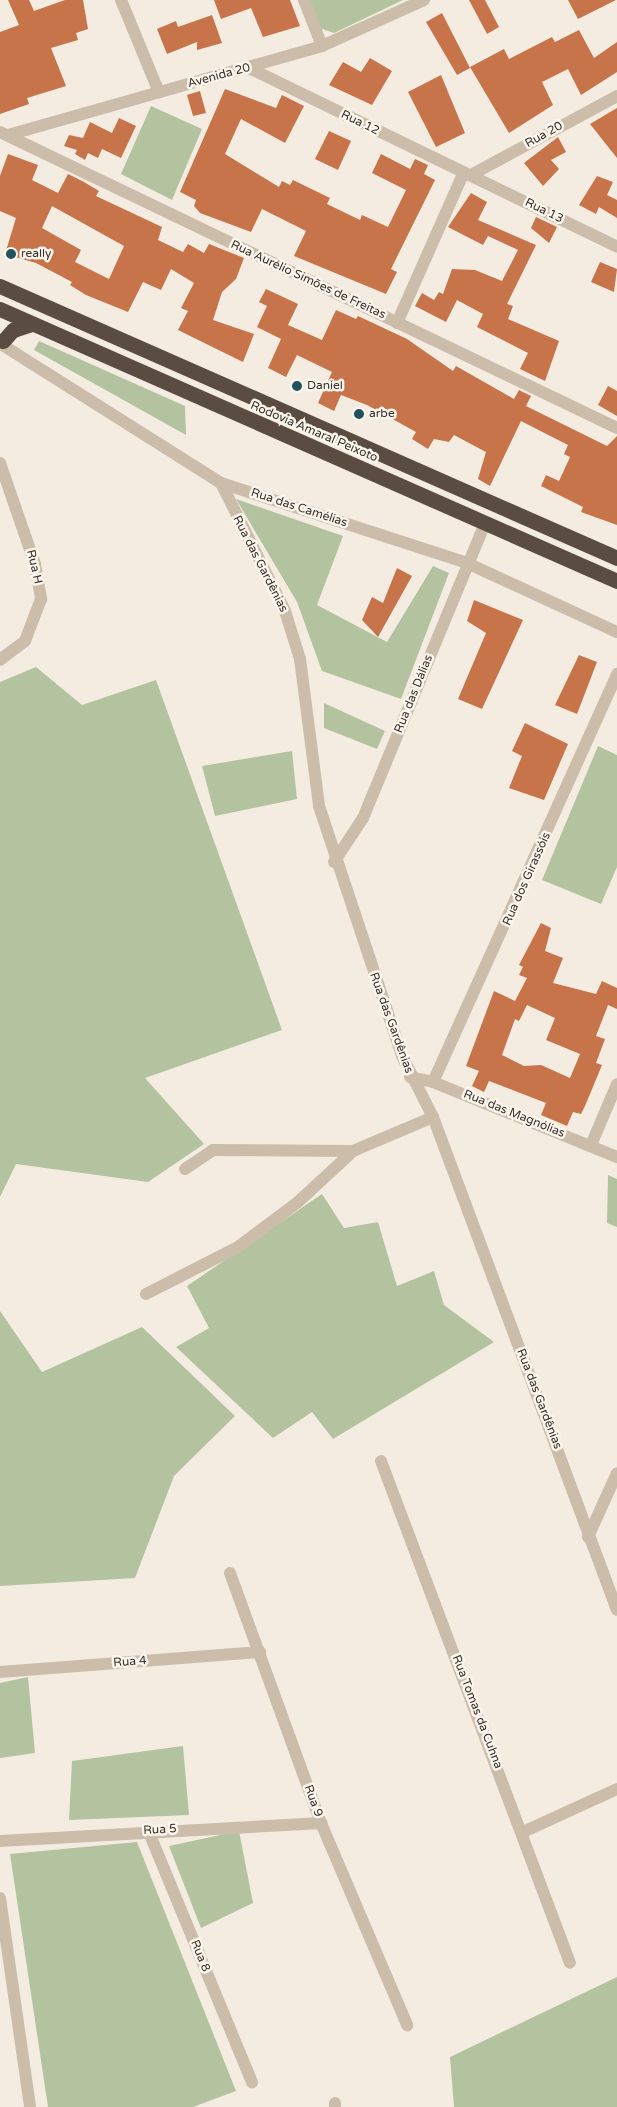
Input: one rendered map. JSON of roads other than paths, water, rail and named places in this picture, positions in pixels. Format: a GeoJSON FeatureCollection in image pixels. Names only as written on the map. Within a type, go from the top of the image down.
{"type":"FeatureCollection","features":[{"type":"Feature","properties":{"kind":"highway","name":"Rodovia Amaral Peixoto"},"geometry":{"type":"LineString","coordinates":[[0,286],[617,558]]}},
{"type":"Feature","properties":{"kind":"highway","name":"Rodovia Amaral Peixoto"},"geometry":{"type":"LineString","coordinates":[[0,309],[617,581]]}},
{"type":"Feature","properties":{"kind":"highway"},"geometry":{"type":"LineString","coordinates":[[1,339],[13,330],[32,324]]}},
{"type":"Feature","properties":{"kind":"street"},"geometry":{"type":"LineString","coordinates":[[121,0],[159,92]]}},
{"type":"Feature","properties":{"kind":"street"},"geometry":{"type":"LineString","coordinates":[[304,0],[322,46]]}},
{"type":"Feature","properties":{"kind":"street","name":"Avenida 20"},"geometry":{"type":"LineString","coordinates":[[4,133],[249,68],[322,46],[424,0]]}},
{"type":"Feature","properties":{"kind":"street","name":"Rua 12"},"geometry":{"type":"LineString","coordinates":[[249,68],[467,175]]}},
{"type":"Feature","properties":{"kind":"street","name":"Rua 20"},"geometry":{"type":"LineString","coordinates":[[467,175],[617,96]]}},
{"type":"Feature","properties":{"kind":"street","name":"Rua Aurélio Simões de Freitas"},"geometry":{"type":"LineString","coordinates":[[4,133],[617,428]]}},
{"type":"Feature","properties":{"kind":"street"},"geometry":{"type":"LineString","coordinates":[[397,323],[467,175]]}},
{"type":"Feature","properties":{"kind":"street","name":"Rua 13"},"geometry":{"type":"LineString","coordinates":[[467,175],[617,248]]}},
{"type":"Feature","properties":{"kind":"street","name":"Rua das Camélias"},"geometry":{"type":"LineString","coordinates":[[1,339],[221,483],[467,563],[617,632]]}},
{"type":"Feature","properties":{"kind":"street","name":"Rua H"},"geometry":{"type":"LineString","coordinates":[[0,463],[35,564],[41,599],[25,642],[0,660]]}},
{"type":"Feature","properties":{"kind":"street","name":"Rua das Gardênias"},"geometry":{"type":"LineString","coordinates":[[221,483],[285,611],[292,635],[310,723],[319,806],[334,862],[410,1077],[434,1117],[588,1537],[617,1610]]}},
{"type":"Feature","properties":{"kind":"street","name":"Rua das Dálias"},"geometry":{"type":"LineString","coordinates":[[334,862],[363,818],[485,523]]}},
{"type":"Feature","properties":{"kind":"street","name":"Rua dos Girassóis"},"geometry":{"type":"LineString","coordinates":[[433,1082],[617,674]]}},
{"type":"Feature","properties":{"kind":"street","name":"Rua das Magnólias"},"geometry":{"type":"LineString","coordinates":[[410,1077],[433,1082],[617,1157]]}},
{"type":"Feature","properties":{"kind":"street"},"geometry":{"type":"LineString","coordinates":[[591,1145],[617,1084]]}},
{"type":"Feature","properties":{"kind":"street"},"geometry":{"type":"LineString","coordinates":[[146,1294],[238,1247],[298,1202],[353,1152],[434,1117]]}},
{"type":"Feature","properties":{"kind":"street"},"geometry":{"type":"LineString","coordinates":[[184,1169],[213,1150],[353,1152]]}},
{"type":"Feature","properties":{"kind":"street","name":"Rua Tomas da Cuhna"},"geometry":{"type":"LineString","coordinates":[[381,1461],[523,1832],[570,1963]]}},
{"type":"Feature","properties":{"kind":"street"},"geometry":{"type":"LineString","coordinates":[[588,1537],[617,1473]]}},
{"type":"Feature","properties":{"kind":"street","name":"Rua 9"},"geometry":{"type":"LineString","coordinates":[[230,1573],[321,1823],[406,2025]]}},
{"type":"Feature","properties":{"kind":"street","name":"Rua 4"},"geometry":{"type":"LineString","coordinates":[[0,1672],[260,1652]]}},
{"type":"Feature","properties":{"kind":"street"},"geometry":{"type":"LineString","coordinates":[[523,1832],[617,1789]]}},
{"type":"Feature","properties":{"kind":"street","name":"Rua 5"},"geometry":{"type":"LineString","coordinates":[[0,1841],[148,1830],[321,1823]]}},
{"type":"Feature","properties":{"kind":"street","name":"Rua 8"},"geometry":{"type":"LineString","coordinates":[[148,1830],[252,2082]]}},
{"type":"Feature","properties":{"kind":"street"},"geometry":{"type":"LineString","coordinates":[[0,1898],[30,2107]]}},
{"type":"Feature","properties":{"kind":"place","name":"really"},"geometry":{"type":"Point","coordinates":[11,254]}},
{"type":"Feature","properties":{"kind":"place","name":"Daniel"},"geometry":{"type":"Point","coordinates":[297,386]}},
{"type":"Feature","properties":{"kind":"place","name":"arbe"},"geometry":{"type":"Point","coordinates":[359,414]}}]}
